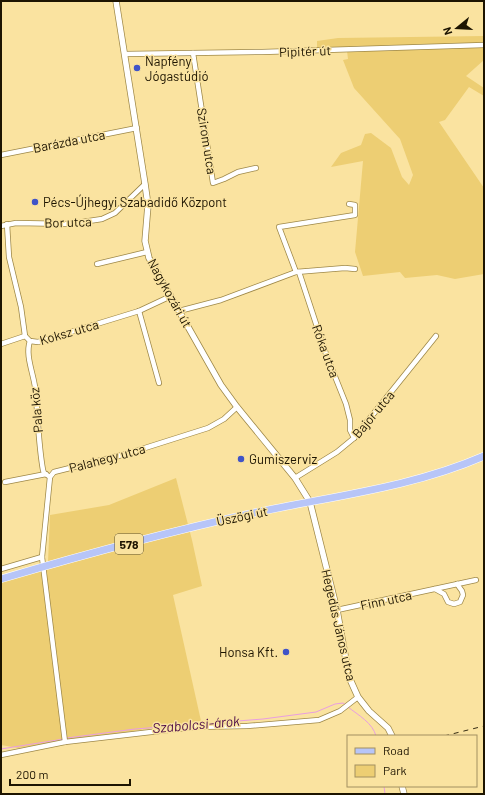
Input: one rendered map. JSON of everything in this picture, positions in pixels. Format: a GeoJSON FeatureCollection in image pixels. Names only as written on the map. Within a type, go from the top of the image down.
{"type":"FeatureCollection","features":[{"type":"Feature","properties":{"kind":"main road","name":"Üszögi út"},"geometry":{"type":"LineString","coordinates":[[1,579],[43,566],[223,520],[407,482],[444,471],[484,456]]}},
{"type":"Feature","properties":{"kind":"street","name":"Nagykozári út"},"geometry":{"type":"LineString","coordinates":[[117,1],[148,205],[145,241],[147,252],[152,264],[221,384],[237,407],[295,478],[310,502]]}},
{"type":"Feature","properties":{"kind":"street","name":"Pipitér út"},"geometry":{"type":"LineString","coordinates":[[125,54],[484,45]]}},
{"type":"Feature","properties":{"kind":"street","name":"Szirom utca"},"geometry":{"type":"LineString","coordinates":[[193,53],[213,183],[238,172],[256,168]]}},
{"type":"Feature","properties":{"kind":"street","name":"Barázda utca"},"geometry":{"type":"LineString","coordinates":[[1,155],[137,128]]}},
{"type":"Feature","properties":{"kind":"street","name":"Bor utca"},"geometry":{"type":"LineString","coordinates":[[1,226],[7,224],[37,223],[69,224],[102,220],[116,213],[145,184]]}},
{"type":"Feature","properties":{"kind":"street","name":"Róka utca"},"geometry":{"type":"LineString","coordinates":[[349,204],[355,205],[355,215],[279,227],[298,272],[326,354],[346,404],[350,420],[350,430],[354,438]]}},
{"type":"Feature","properties":{"kind":"street"},"geometry":{"type":"LineString","coordinates":[[7,224],[9,258],[21,307],[25,336]]}},
{"type":"Feature","properties":{"kind":"street"},"geometry":{"type":"LineString","coordinates":[[97,264],[147,252]]}},
{"type":"Feature","properties":{"kind":"street"},"geometry":{"type":"LineString","coordinates":[[179,311],[221,300],[298,272],[345,268],[355,269]]}},
{"type":"Feature","properties":{"kind":"street","name":"Koksz utca"},"geometry":{"type":"LineString","coordinates":[[1,344],[25,336],[30,341],[38,342],[139,312],[171,296]]}},
{"type":"Feature","properties":{"kind":"street"},"geometry":{"type":"LineString","coordinates":[[139,312],[159,383]]}},
{"type":"Feature","properties":{"kind":"street","name":"Bajor utca"},"geometry":{"type":"LineString","coordinates":[[295,478],[336,452],[354,438],[436,336]]}},
{"type":"Feature","properties":{"kind":"street","name":"Pala köz"},"geometry":{"type":"LineString","coordinates":[[30,341],[28,351],[35,387],[39,450],[42,470],[48,475]]}},
{"type":"Feature","properties":{"kind":"street","name":"Palahegy utca"},"geometry":{"type":"LineString","coordinates":[[5,482],[48,475],[54,472],[126,454],[208,428],[224,419],[237,407]]}},
{"type":"Feature","properties":{"kind":"street"},"geometry":{"type":"LineString","coordinates":[[48,475],[42,557],[64,740]]}},
{"type":"Feature","properties":{"kind":"street","name":"Hegedűs János utca"},"geometry":{"type":"LineString","coordinates":[[310,502],[336,610],[349,677],[358,696],[369,711],[388,728],[392,735]]}},
{"type":"Feature","properties":{"kind":"street"},"geometry":{"type":"LineString","coordinates":[[1,568],[42,557]]}},
{"type":"Feature","properties":{"kind":"street","name":"Finn utca"},"geometry":{"type":"LineString","coordinates":[[336,610],[476,580]]}},
{"type":"Feature","properties":{"kind":"street"},"geometry":{"type":"LineString","coordinates":[[435,589],[444,594],[448,602],[454,604],[460,602],[463,595],[457,584]]}},
{"type":"Feature","properties":{"kind":"street"},"geometry":{"type":"LineString","coordinates":[[1,755],[64,740],[194,727],[247,726],[319,720],[330,716],[358,696]]}},
{"type":"Feature","properties":{"kind":"green space"},"geometry":{"type":"Polygon","coordinates":[[[484,36],[484,60],[466,76],[484,88],[484,96],[469,87],[445,120],[439,122],[484,188],[484,274],[455,279],[437,275],[405,278],[400,272],[363,276],[355,252],[363,161],[331,167],[341,153],[361,145],[365,134],[371,133],[391,148],[402,177],[409,185],[413,175],[400,139],[354,88],[343,60],[348,59],[347,51],[317,53],[317,41],[338,38],[484,36]]]}},
{"type":"Feature","properties":{"kind":"green space"},"geometry":{"type":"Polygon","coordinates":[[[176,478],[202,586],[173,595],[201,721],[18,748],[1,745],[1,576],[48,562],[50,515],[109,505],[176,478]]]}},
{"type":"Feature","properties":{"kind":"waterway","name":"Szabolcsi-árok"},"geometry":{"type":"LineString","coordinates":[[67,738],[135,729],[263,719],[316,712],[335,704],[343,703],[346,705]]}},
{"type":"Feature","properties":{"kind":"waterway","name":"Szabolcsi-árok"},"geometry":{"type":"LineString","coordinates":[[348,707],[372,727],[376,735]]}},
{"type":"Feature","properties":{"kind":"waterway","name":"Szabolcsi-árok"},"geometry":{"type":"LineString","coordinates":[[1,749],[64,739]]}},
{"type":"Feature","properties":{"kind":"waterway","name":"Szabolcsi-árok"},"geometry":{"type":"LineString","coordinates":[[384,787],[385,794]]}},
{"type":"Feature","properties":{"kind":"railway"},"geometry":{"type":"LineString","coordinates":[[448,735],[484,726]]}},
{"type":"Feature","properties":{"kind":"place","name":"Napfény Jógastúdió"},"geometry":{"type":"Point","coordinates":[137,68]}},
{"type":"Feature","properties":{"kind":"place","name":"Pécs-Újhegyi Szabadidő Központ"},"geometry":{"type":"Point","coordinates":[35,202]}},
{"type":"Feature","properties":{"kind":"place","name":"Gumiszerviz"},"geometry":{"type":"Point","coordinates":[241,459]}},
{"type":"Feature","properties":{"kind":"place","name":"Honsa Kft."},"geometry":{"type":"Point","coordinates":[286,652]}}]}
